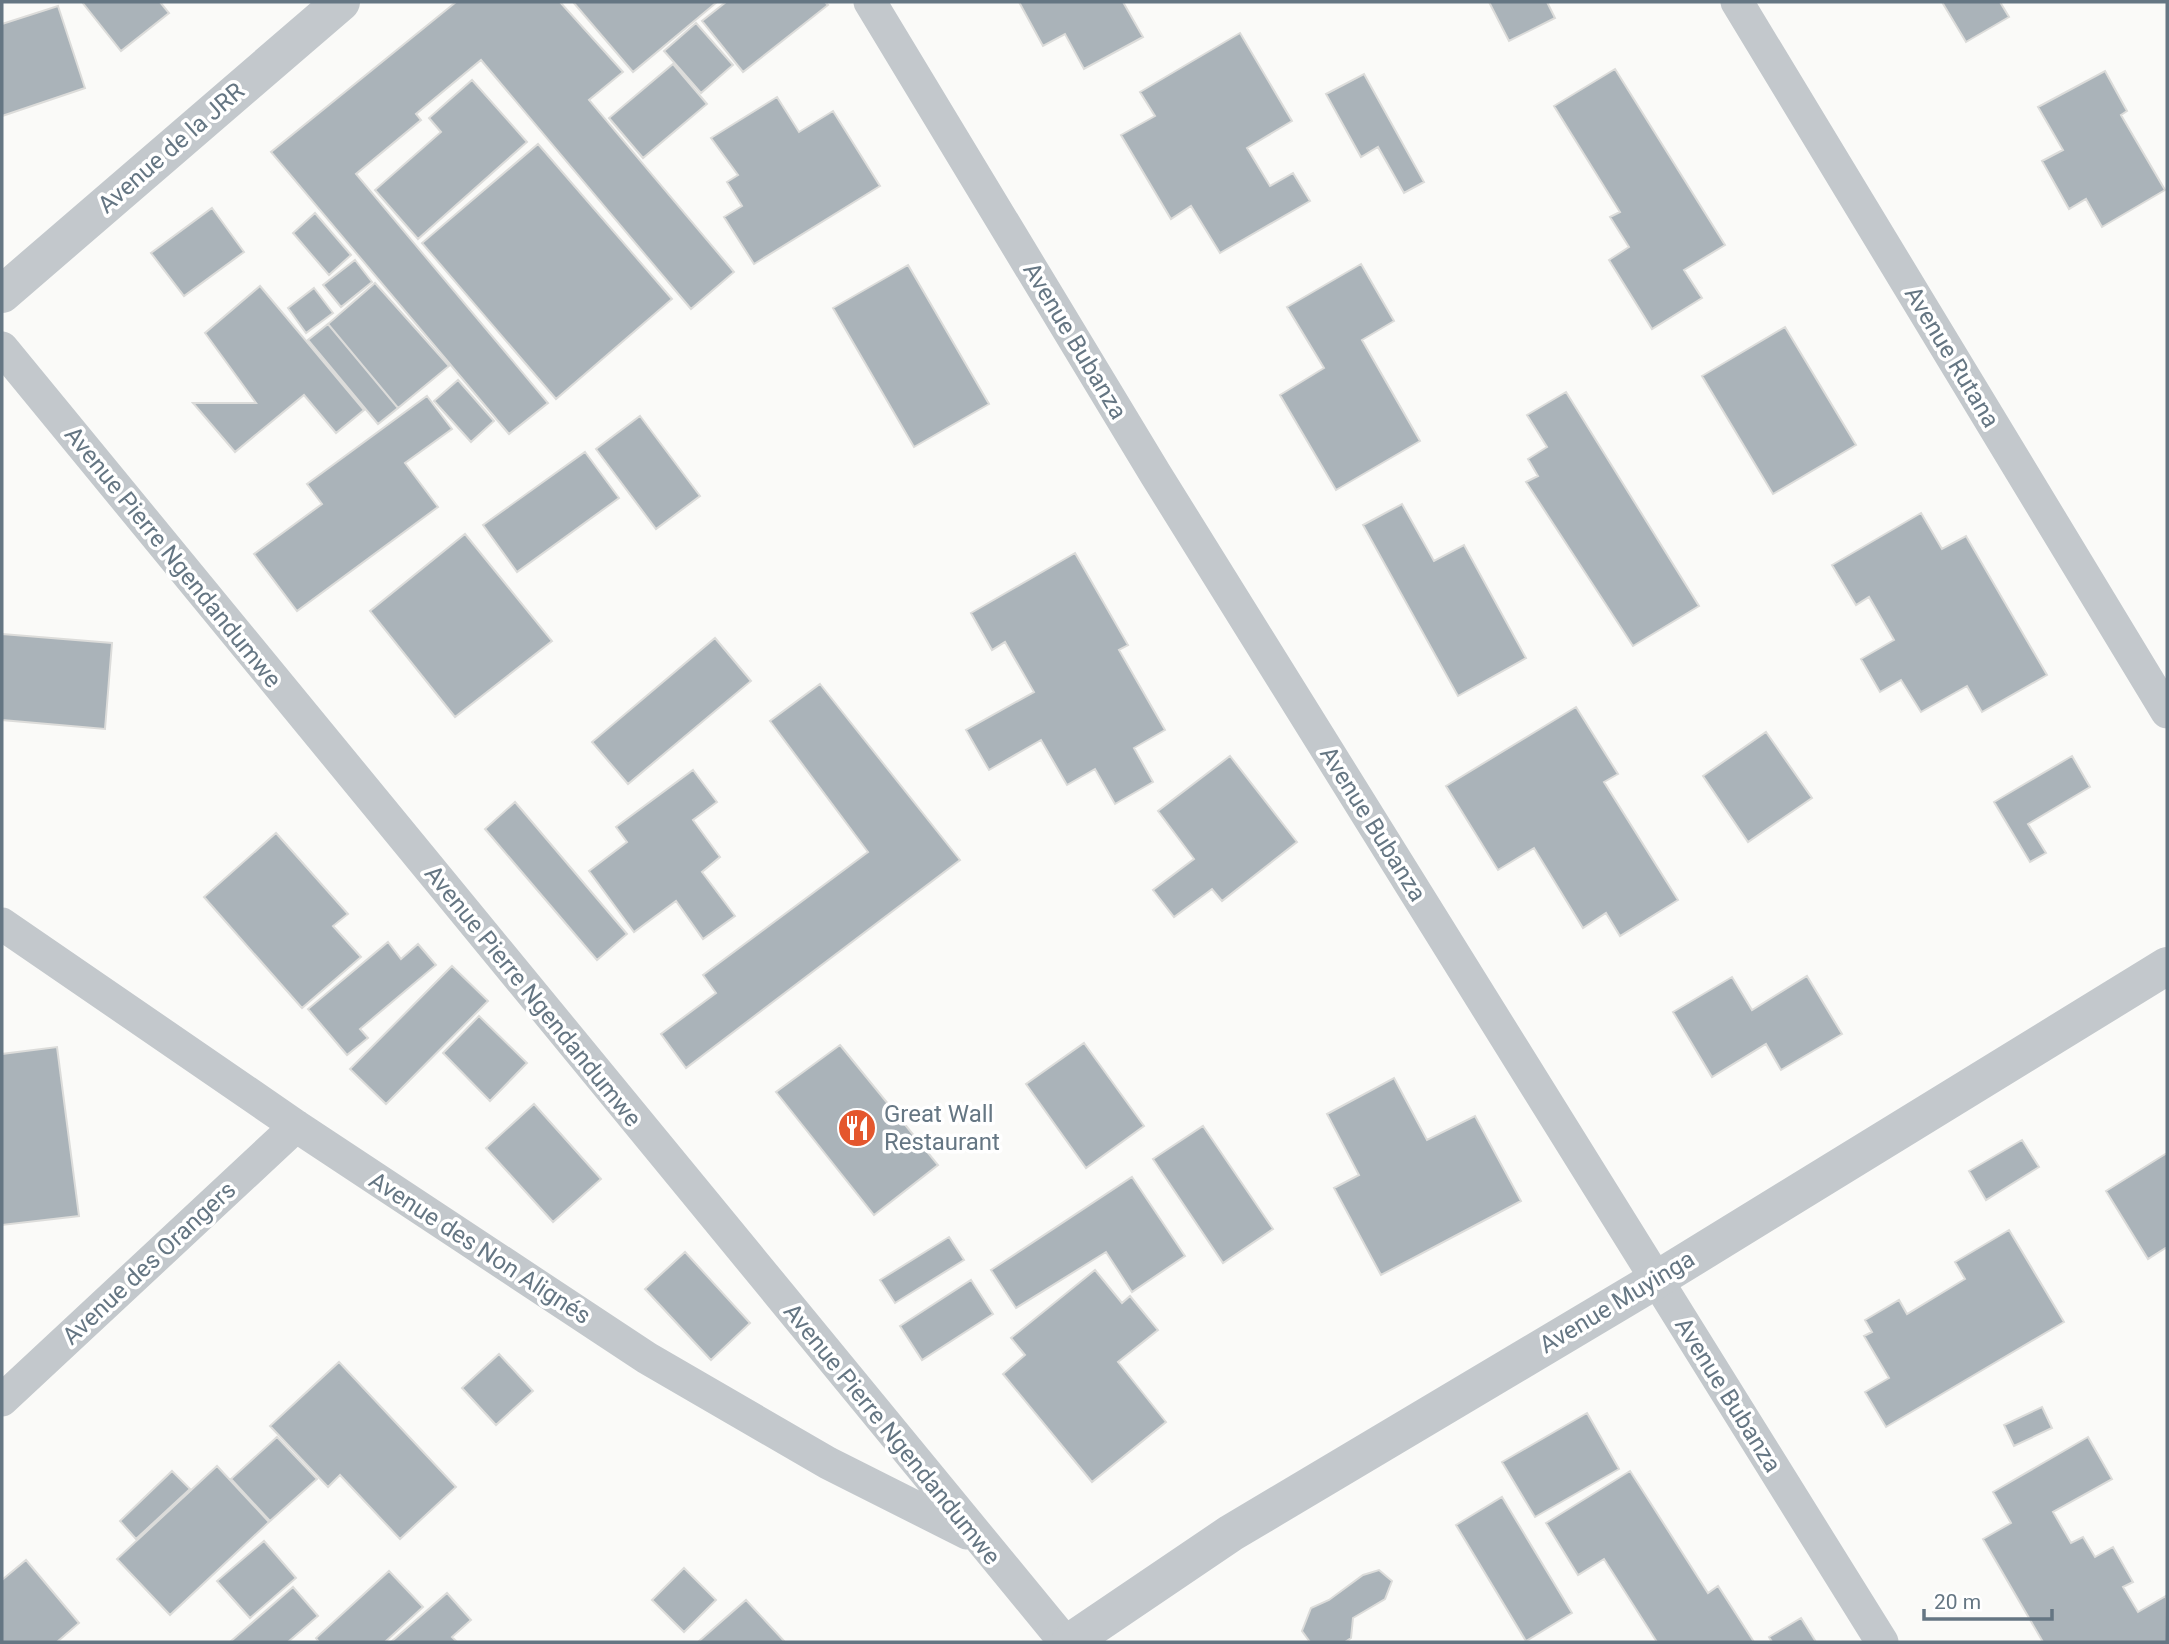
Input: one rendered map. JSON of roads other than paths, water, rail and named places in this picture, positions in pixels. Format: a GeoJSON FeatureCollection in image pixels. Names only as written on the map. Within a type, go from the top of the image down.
{"type":"FeatureCollection","features":[{"type":"Feature","properties":{"kind":"street","name":"Avenue de la JRR"},"geometry":{"type":"LineString","coordinates":[[2,294],[341,2]]}},
{"type":"Feature","properties":{"kind":"street","name":"Avenue Bubanza"},"geometry":{"type":"LineString","coordinates":[[870,2],[1156,475],[1882,1642]]}},
{"type":"Feature","properties":{"kind":"street","name":"Avenue Rutana"},"geometry":{"type":"LineString","coordinates":[[1737,2],[2167,712]]}},
{"type":"Feature","properties":{"kind":"street","name":"Avenue Pierre Ngendandumwe"},"geometry":{"type":"LineString","coordinates":[[2,348],[1065,1642]]}},
{"type":"Feature","properties":{"kind":"street","name":"Avenue des Non Alignés"},"geometry":{"type":"LineString","coordinates":[[2,924],[296,1126],[647,1358],[828,1463],[979,1539]]}},
{"type":"Feature","properties":{"kind":"street","name":"Avenue Muyinga"},"geometry":{"type":"LineString","coordinates":[[1070,1642],[1231,1532],[1656,1280],[2167,966]]}},
{"type":"Feature","properties":{"kind":"street","name":"Avenue des Orangers"},"geometry":{"type":"LineString","coordinates":[[2,1401],[296,1126]]}},
{"type":"Feature","properties":{"kind":"place","name":"Great Wall Restaurant"},"geometry":{"type":"Point","coordinates":[857,1128]}}]}
